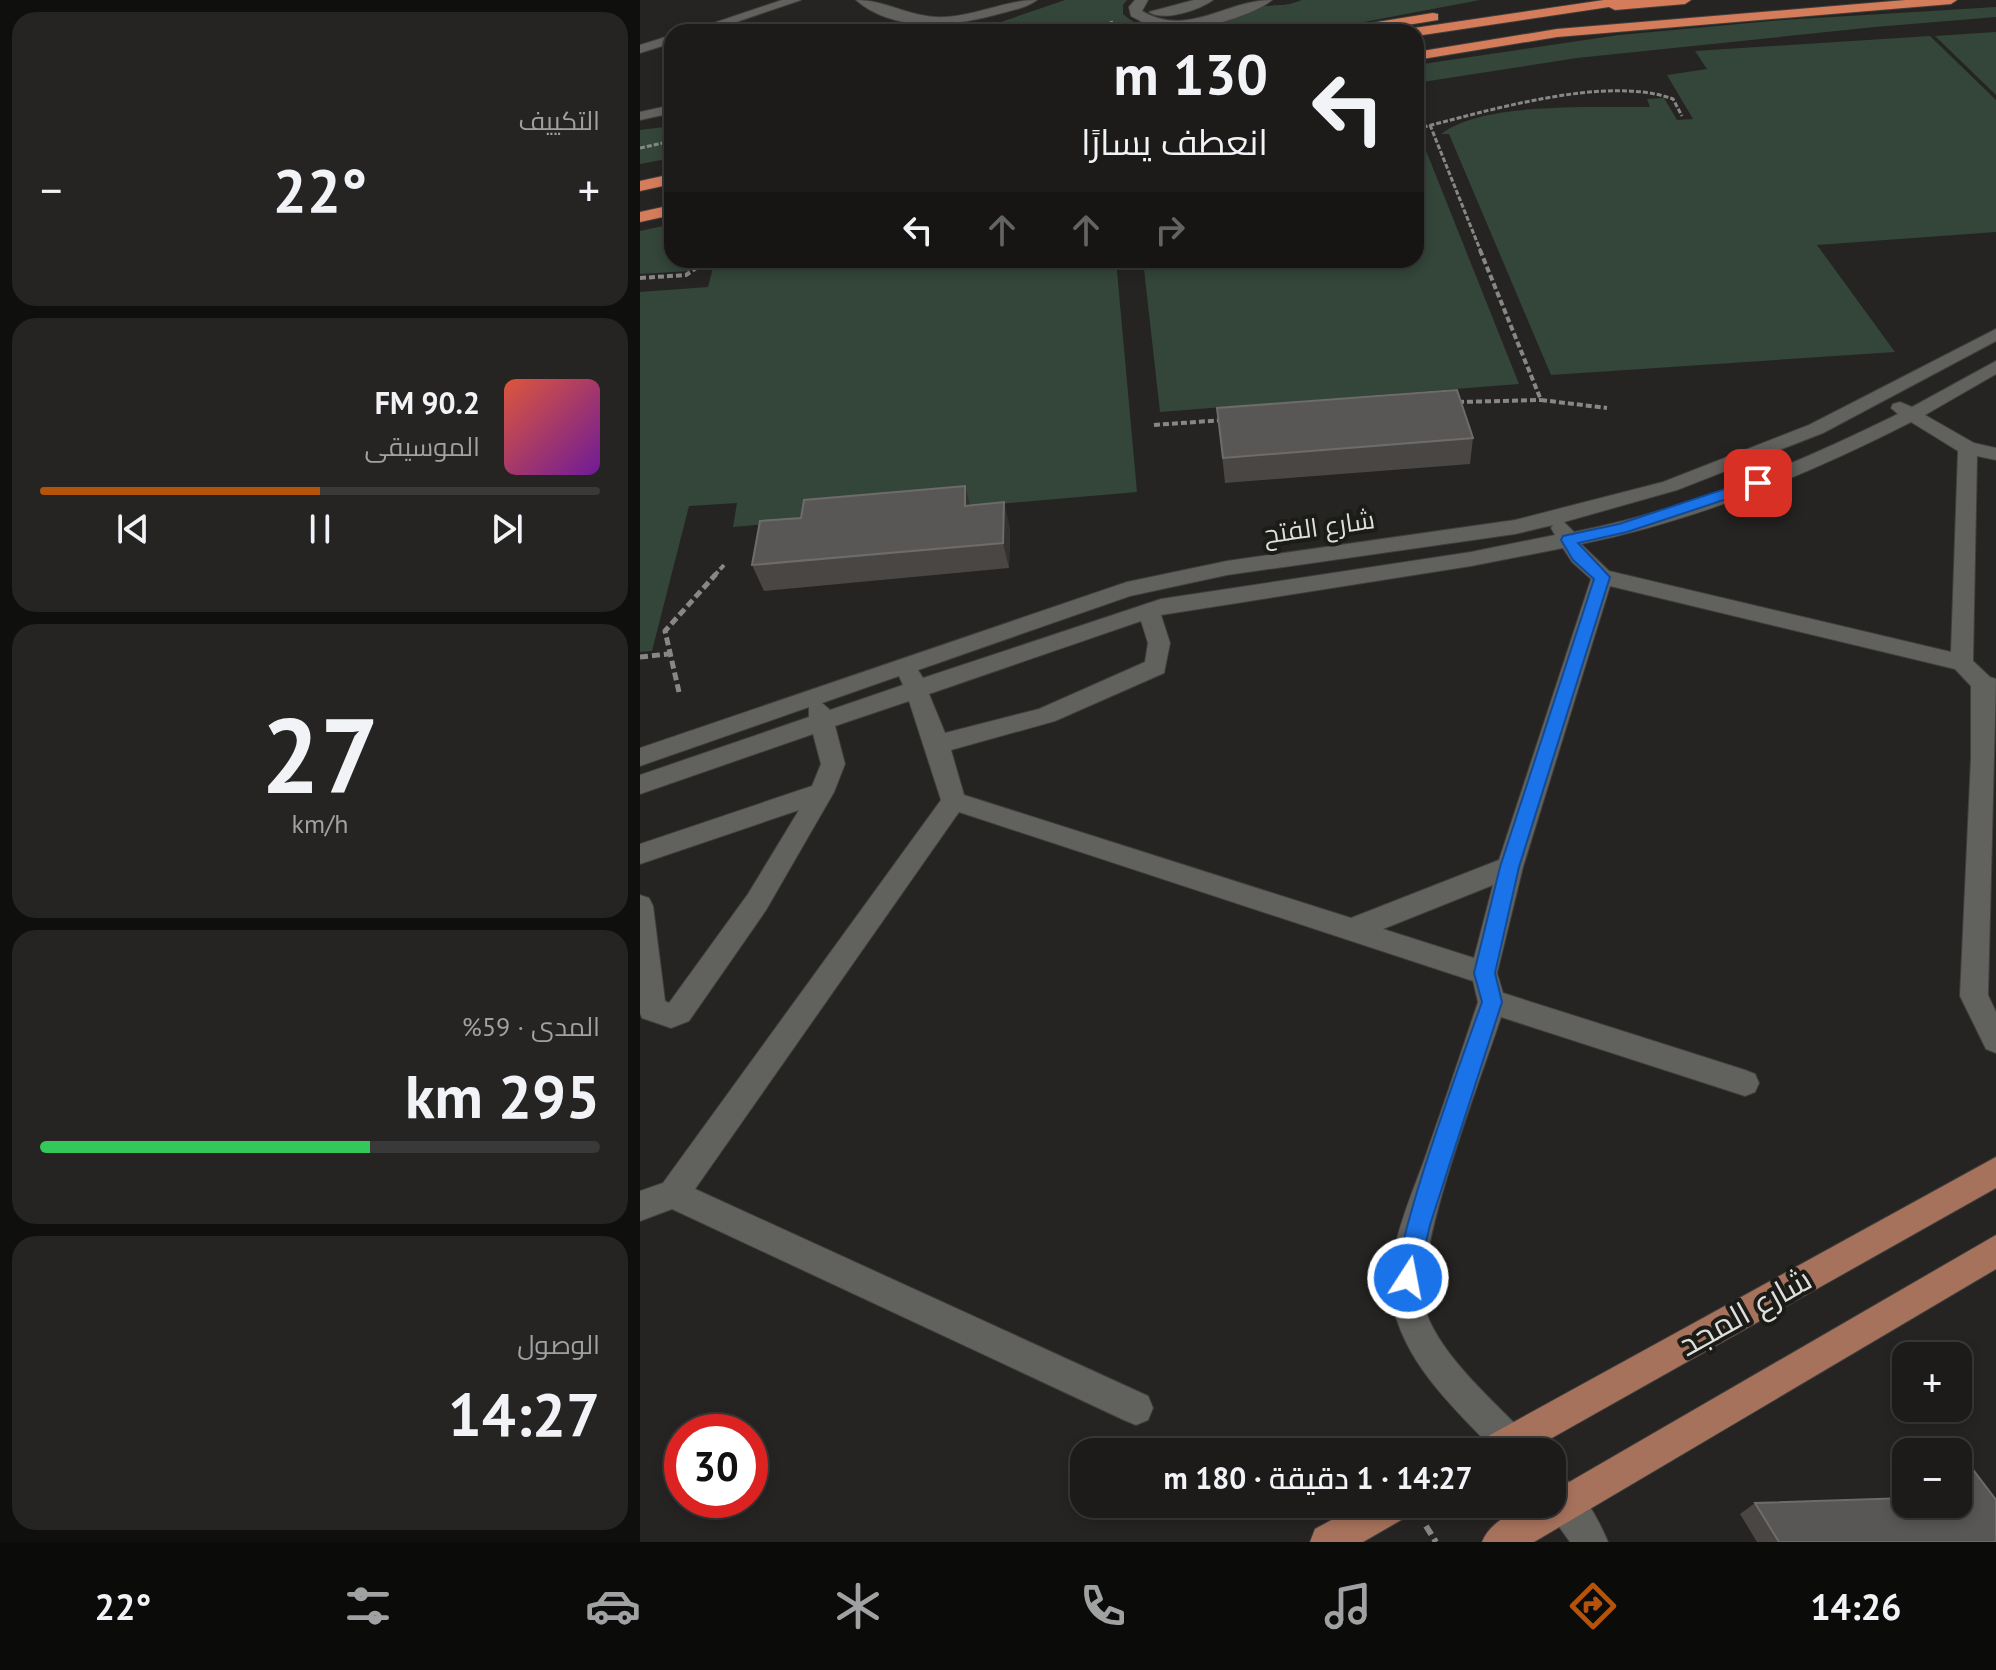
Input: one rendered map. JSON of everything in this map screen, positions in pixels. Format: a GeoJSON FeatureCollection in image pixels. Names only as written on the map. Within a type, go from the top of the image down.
{"type":"FeatureCollection","features":[{"type":"Feature","properties":{"kind":"highway"},"geometry":{"type":"LineString","coordinates":[[1424,30],[1630,0]]}},
{"type":"Feature","properties":{"kind":"highway"},"geometry":{"type":"LineString","coordinates":[[1516,16],[1685,0]]}},
{"type":"Feature","properties":{"kind":"highway"},"geometry":{"type":"LineString","coordinates":[[1424,55],[1646,18],[1829,0]]}},
{"type":"Feature","properties":{"kind":"highway"},"geometry":{"type":"LineString","coordinates":[[1557,33],[1951,0]]}},
{"type":"Feature","properties":{"kind":"highway"},"geometry":{"type":"LineString","coordinates":[[1386,24],[1473,9]]}},
{"type":"Feature","properties":{"kind":"highway"},"geometry":{"type":"LineString","coordinates":[[640,171],[664,168]]}},
{"type":"Feature","properties":{"kind":"highway"},"geometry":{"type":"LineString","coordinates":[[640,186],[664,181]]}},
{"type":"Feature","properties":{"kind":"highway"},"geometry":{"type":"LineString","coordinates":[[640,217],[664,212]]}},
{"type":"Feature","properties":{"kind":"main road","name":"شارع المجد"},"geometry":{"type":"LineString","coordinates":[[1527,1438],[1996,1172]]}},
{"type":"Feature","properties":{"kind":"main road"},"geometry":{"type":"LineString","coordinates":[[1566,1492],[1996,1251]]}},
{"type":"Feature","properties":{"kind":"main road"},"geometry":{"type":"LineString","coordinates":[[1328,1542],[1371,1518]]}},
{"type":"Feature","properties":{"kind":"main road"},"geometry":{"type":"LineString","coordinates":[[1500,1542],[1531,1518]]}},
{"type":"Feature","properties":{"kind":"street"},"geometry":{"type":"LineString","coordinates":[[719,24],[795,0]]}},
{"type":"Feature","properties":{"kind":"street"},"geometry":{"type":"LineString","coordinates":[[943,24],[978,18],[1031,0]]}},
{"type":"Feature","properties":{"kind":"street"},"geometry":{"type":"LineString","coordinates":[[1176,24],[1143,19],[1136,13],[1135,7],[1144,0],[1148,10],[1162,13],[1207,0]]}},
{"type":"Feature","properties":{"kind":"street"},"geometry":{"type":"LineString","coordinates":[[1188,24],[1212,20],[1266,0]]}},
{"type":"Feature","properties":{"kind":"street"},"geometry":{"type":"LineString","coordinates":[[868,2],[902,18],[951,22]]}},
{"type":"Feature","properties":{"kind":"street"},"geometry":{"type":"LineString","coordinates":[[640,49],[664,42]]}},
{"type":"Feature","properties":{"kind":"street"},"geometry":{"type":"LineString","coordinates":[[640,116],[664,111]]}},
{"type":"Feature","properties":{"kind":"street","name":"شارع الفتح"},"geometry":{"type":"LineString","coordinates":[[640,757],[1127,589],[1194,574],[1555,519],[1713,471],[1816,429],[1996,334]]}},
{"type":"Feature","properties":{"kind":"street"},"geometry":{"type":"LineString","coordinates":[[640,785],[1149,611],[1471,559],[1622,529],[1731,494],[1841,450],[1911,415],[1996,366]]}},
{"type":"Feature","properties":{"kind":"street"},"geometry":{"type":"LineString","coordinates":[[1881,396],[1968,448],[1996,454]]}},
{"type":"Feature","properties":{"kind":"street"},"geometry":{"type":"LineString","coordinates":[[1962,663],[1968,448]]}},
{"type":"Feature","properties":{"kind":"street"},"geometry":{"type":"LineString","coordinates":[[1555,519],[1579,557],[1602,577],[1962,663],[1989,685],[1990,754],[1974,996],[1996,1040]]}},
{"type":"Feature","properties":{"kind":"street"},"geometry":{"type":"LineString","coordinates":[[1298,559],[1303,585]]}},
{"type":"Feature","properties":{"kind":"street"},"geometry":{"type":"LineString","coordinates":[[1499,1438],[1442,1369],[1418,1330],[1406,1294],[1418,1225],[1488,988],[1510,867],[1602,577]]}},
{"type":"Feature","properties":{"kind":"street"},"geometry":{"type":"LineString","coordinates":[[937,744],[1047,715],[1156,667],[1159,643],[1149,611]]}},
{"type":"Feature","properties":{"kind":"street"},"geometry":{"type":"LineString","coordinates":[[905,665],[937,744],[954,801]]}},
{"type":"Feature","properties":{"kind":"street"},"geometry":{"type":"LineString","coordinates":[[640,906],[652,1009],[671,1016],[679,1012],[757,902],[822,792],[833,764],[824,723],[813,698]]}},
{"type":"Feature","properties":{"kind":"street"},"geometry":{"type":"LineString","coordinates":[[640,854],[822,792]]}},
{"type":"Feature","properties":{"kind":"street"},"geometry":{"type":"LineString","coordinates":[[954,801],[1351,930],[1488,988],[1745,1083]]}},
{"type":"Feature","properties":{"kind":"street"},"geometry":{"type":"LineString","coordinates":[[640,1206],[673,1194],[954,801]]}},
{"type":"Feature","properties":{"kind":"street"},"geometry":{"type":"LineString","coordinates":[[1351,930],[1510,867]]}},
{"type":"Feature","properties":{"kind":"street"},"geometry":{"type":"LineString","coordinates":[[673,1194],[1136,1408]]}},
{"type":"Feature","properties":{"kind":"street"},"geometry":{"type":"LineString","coordinates":[[1566,1506],[1590,1542]]}},
{"type":"Feature","properties":{"kind":"path"},"geometry":{"type":"LineString","coordinates":[[1424,127],[1526,101],[1609,92],[1661,94],[1673,99],[1682,116]]}},
{"type":"Feature","properties":{"kind":"path"},"geometry":{"type":"LineString","coordinates":[[1430,125],[1541,400]]}},
{"type":"Feature","properties":{"kind":"path"},"geometry":{"type":"LineString","coordinates":[[640,148],[664,143]]}},
{"type":"Feature","properties":{"kind":"path"},"geometry":{"type":"LineString","coordinates":[[640,278],[691,275],[702,268]]}},
{"type":"Feature","properties":{"kind":"path"},"geometry":{"type":"LineString","coordinates":[[1453,402],[1541,400],[1607,408]]}},
{"type":"Feature","properties":{"kind":"path"},"geometry":{"type":"LineString","coordinates":[[1154,425],[1232,419]]}},
{"type":"Feature","properties":{"kind":"path"},"geometry":{"type":"LineString","coordinates":[[679,692],[668,654],[667,625],[724,565]]}},
{"type":"Feature","properties":{"kind":"path"},"geometry":{"type":"LineString","coordinates":[[640,657],[668,654]]}},
{"type":"Feature","properties":{"kind":"green space"},"geometry":{"type":"Polygon","coordinates":[[[1065,0],[1127,0],[1123,5],[1123,14],[1138,24],[995,24],[1065,0]]]}},
{"type":"Feature","properties":{"kind":"green space"},"geometry":{"type":"Polygon","coordinates":[[[1302,0],[1480,0],[1353,24],[1210,24],[1258,8],[1302,0]]]}},
{"type":"Feature","properties":{"kind":"green space"},"geometry":{"type":"Polygon","coordinates":[[[1996,7],[1996,17],[1577,58],[1424,82],[1424,64],[1619,35],[1783,20],[1996,7]]]}},
{"type":"Feature","properties":{"kind":"green space"},"geometry":{"type":"Polygon","coordinates":[[[1996,32],[1996,95],[1935,36],[1996,32]]]}},
{"type":"Feature","properties":{"kind":"green space"},"geometry":{"type":"Polygon","coordinates":[[[1930,36],[1996,100],[1996,232],[1817,245],[1895,352],[1551,375],[1449,134],[1441,134],[1460,123],[1512,111],[1650,107],[1647,99],[1664,98],[1677,120],[1693,119],[1667,75],[1707,69],[1695,51],[1930,36]]]}},
{"type":"Feature","properties":{"kind":"green space"},"geometry":{"type":"Polygon","coordinates":[[[664,127],[664,160],[640,164],[640,130],[664,127]]]}},
{"type":"Feature","properties":{"kind":"green space"},"geometry":{"type":"Polygon","coordinates":[[[1424,146],[1519,384],[1160,412],[1144,268],[1424,268],[1424,146]]]}},
{"type":"Feature","properties":{"kind":"green space"},"geometry":{"type":"Polygon","coordinates":[[[664,226],[664,268],[692,268],[690,271],[640,274],[640,231],[664,226]]]}},
{"type":"Feature","properties":{"kind":"green space"},"geometry":{"type":"Polygon","coordinates":[[[713,268],[1117,268],[1137,492],[733,527],[737,503],[689,506],[652,651],[640,652],[640,292],[708,287],[713,268]]]}},
{"type":"Feature","properties":{"kind":"building"},"geometry":{"type":"Polygon","coordinates":[[[1457,390],[1473,438],[1223,458],[1217,408],[1457,390]]]}},
{"type":"Feature","properties":{"kind":"building"},"geometry":{"type":"Polygon","coordinates":[[[965,486],[965,506],[1004,502],[1003,543],[752,565],[760,521],[801,518],[804,500],[965,486]]]}},
{"type":"Feature","properties":{"kind":"building"},"geometry":{"type":"Polygon","coordinates":[[[1972,1468],[1996,1500],[1996,1542],[1779,1542],[1755,1503],[1892,1498],[1892,1518],[1972,1518],[1972,1468]]]}},
{"type":"Feature","properties":{"kind":"route"},"geometry":{"type":"LineString","coordinates":[[1408,1278],[1418,1225],[1492,1002],[1484,973],[1510,867],[1602,577],[1579,557],[1569,540],[1622,529],[1758,483]]}}]}
